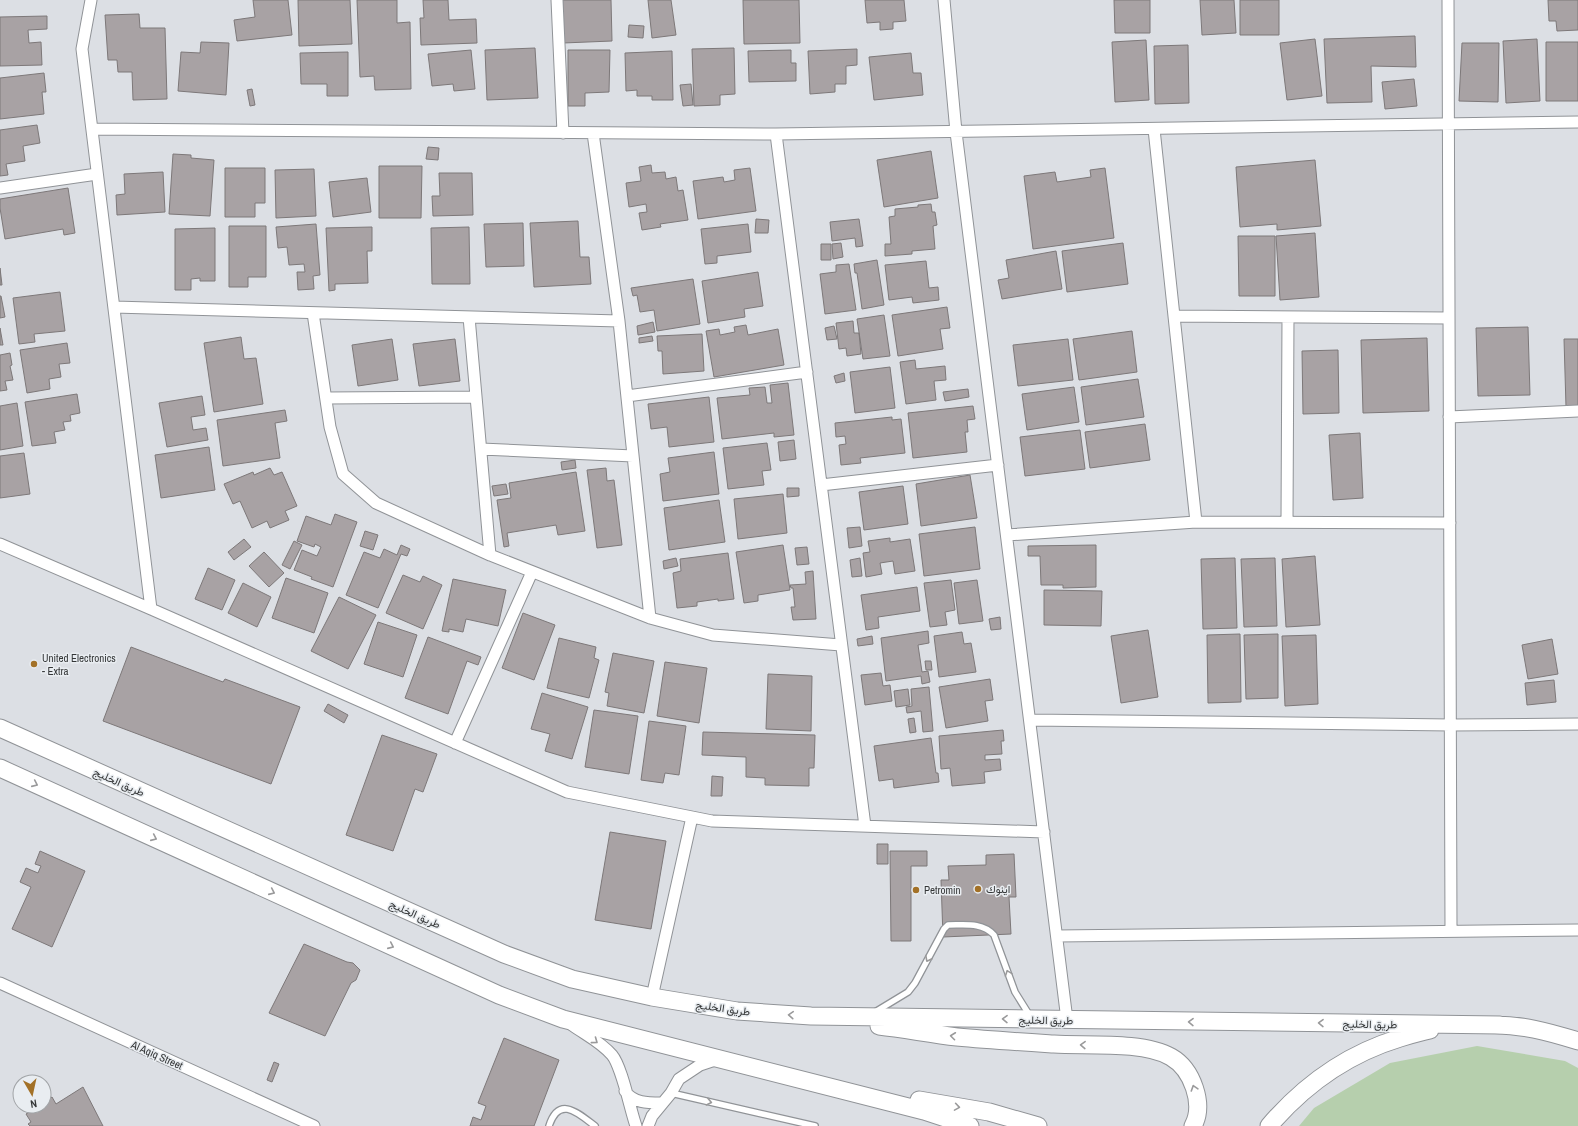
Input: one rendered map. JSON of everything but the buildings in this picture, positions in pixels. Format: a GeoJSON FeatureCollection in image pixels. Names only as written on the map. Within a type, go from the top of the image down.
{"type":"FeatureCollection","features":[{"type":"Feature","properties":{"kind":"main road","name":"طريق الخليج"},"geometry":{"type":"LineString","coordinates":[[0,728],[504,954],[572,979],[652,997],[738,1011],[811,1016],[1500,1025]]}},
{"type":"Feature","properties":{"kind":"main road"},"geometry":{"type":"LineString","coordinates":[[0,768],[492,992],[563,1019],[924,1111],[970,1126]]}},
{"type":"Feature","properties":{"kind":"main road"},"geometry":{"type":"LineString","coordinates":[[811,1016],[957,1037],[1055,1044],[1138,1047],[1156,1050],[1171,1057],[1181,1064],[1190,1077],[1196,1092],[1198,1108],[1193,1126]]}},
{"type":"Feature","properties":{"kind":"main road"},"geometry":{"type":"LineString","coordinates":[[1269,1126],[1288,1104],[1318,1079],[1350,1058],[1381,1044],[1423,1031],[1457,1027],[1500,1025],[1542,1030],[1578,1041]]}},
{"type":"Feature","properties":{"kind":"main road"},"geometry":{"type":"LineString","coordinates":[[822,1085],[989,1112],[1038,1126]]}},
{"type":"Feature","properties":{"kind":"street"},"geometry":{"type":"LineString","coordinates":[[91,0],[82,49],[151,609]]}},
{"type":"Feature","properties":{"kind":"street"},"geometry":{"type":"LineString","coordinates":[[557,0],[563,133]]}},
{"type":"Feature","properties":{"kind":"street"},"geometry":{"type":"LineString","coordinates":[[944,0],[956,132],[1067,1020]]}},
{"type":"Feature","properties":{"kind":"street"},"geometry":{"type":"LineString","coordinates":[[1448,0],[1452,931]]}},
{"type":"Feature","properties":{"kind":"street"},"geometry":{"type":"LineString","coordinates":[[92,129],[776,134],[1578,122]]}},
{"type":"Feature","properties":{"kind":"street"},"geometry":{"type":"LineString","coordinates":[[1154,129],[1196,522]]}},
{"type":"Feature","properties":{"kind":"street"},"geometry":{"type":"LineString","coordinates":[[593,133],[619,321],[650,618]]}},
{"type":"Feature","properties":{"kind":"street"},"geometry":{"type":"LineString","coordinates":[[776,134],[865,826]]}},
{"type":"Feature","properties":{"kind":"street"},"geometry":{"type":"LineString","coordinates":[[0,188],[97,174]]}},
{"type":"Feature","properties":{"kind":"street"},"geometry":{"type":"LineString","coordinates":[[114,307],[619,321]]}},
{"type":"Feature","properties":{"kind":"street"},"geometry":{"type":"LineString","coordinates":[[314,313],[330,427],[343,474],[376,503],[490,555],[650,618],[713,635],[841,645]]}},
{"type":"Feature","properties":{"kind":"street"},"geometry":{"type":"LineString","coordinates":[[1174,316],[1449,318]]}},
{"type":"Feature","properties":{"kind":"street"},"geometry":{"type":"LineString","coordinates":[[469,317],[490,555]]}},
{"type":"Feature","properties":{"kind":"street"},"geometry":{"type":"LineString","coordinates":[[1287,522],[1288,317]]}},
{"type":"Feature","properties":{"kind":"street"},"geometry":{"type":"LineString","coordinates":[[627,396],[807,372]]}},
{"type":"Feature","properties":{"kind":"street"},"geometry":{"type":"LineString","coordinates":[[326,398],[476,397]]}},
{"type":"Feature","properties":{"kind":"street"},"geometry":{"type":"LineString","coordinates":[[1449,417],[1578,411]]}},
{"type":"Feature","properties":{"kind":"street"},"geometry":{"type":"LineString","coordinates":[[481,449],[633,456]]}},
{"type":"Feature","properties":{"kind":"street"},"geometry":{"type":"LineString","coordinates":[[821,485],[998,465]]}},
{"type":"Feature","properties":{"kind":"street"},"geometry":{"type":"LineString","coordinates":[[1007,535],[1196,522],[1450,523]]}},
{"type":"Feature","properties":{"kind":"street"},"geometry":{"type":"LineString","coordinates":[[0,544],[567,792],[712,820],[1044,832]]}},
{"type":"Feature","properties":{"kind":"street"},"geometry":{"type":"LineString","coordinates":[[455,743],[532,572]]}},
{"type":"Feature","properties":{"kind":"street"},"geometry":{"type":"LineString","coordinates":[[1030,720],[1578,724]]}},
{"type":"Feature","properties":{"kind":"street"},"geometry":{"type":"LineString","coordinates":[[652,997],[692,817]]}},
{"type":"Feature","properties":{"kind":"street"},"geometry":{"type":"LineString","coordinates":[[1057,936],[1578,930]]}},
{"type":"Feature","properties":{"kind":"street","name":"Al Aqiq Street"},"geometry":{"type":"LineString","coordinates":[[0,983],[314,1126]]}},
{"type":"Feature","properties":{"kind":"street"},"geometry":{"type":"LineString","coordinates":[[563,1019],[595,1040],[613,1056],[620,1071],[636,1126]]}},
{"type":"Feature","properties":{"kind":"street"},"geometry":{"type":"LineString","coordinates":[[648,1126],[652,1116],[661,1103],[671,1093],[679,1079],[700,1065],[719,1059]]}},
{"type":"Feature","properties":{"kind":"street"},"geometry":{"type":"LineString","coordinates":[[625,1091],[629,1097],[639,1101],[661,1103]]}},
{"type":"Feature","properties":{"kind":"lane"},"geometry":{"type":"LineString","coordinates":[[868,1016],[908,992],[915,983],[944,928],[948,925],[981,926],[988,929],[994,935],[1015,992],[1032,1020]]}},
{"type":"Feature","properties":{"kind":"lane"},"geometry":{"type":"LineString","coordinates":[[671,1093],[815,1126]]}},
{"type":"Feature","properties":{"kind":"lane"},"geometry":{"type":"LineString","coordinates":[[549,1126],[553,1115],[561,1109],[574,1110],[595,1126]]}},
{"type":"Feature","properties":{"kind":"green space"},"geometry":{"type":"Polygon","coordinates":[[[1477,1046],[1565,1061],[1578,1068],[1578,1126],[1299,1126],[1314,1108],[1390,1063],[1477,1046]]]}},
{"type":"Feature","properties":{"kind":"place","name":"United Electronics - Extra"},"geometry":{"type":"Point","coordinates":[34,664]}},
{"type":"Feature","properties":{"kind":"place","name":"اينوك"},"geometry":{"type":"Point","coordinates":[978,889]}},
{"type":"Feature","properties":{"kind":"place","name":"Petromin"},"geometry":{"type":"Point","coordinates":[916,890]}}]}
